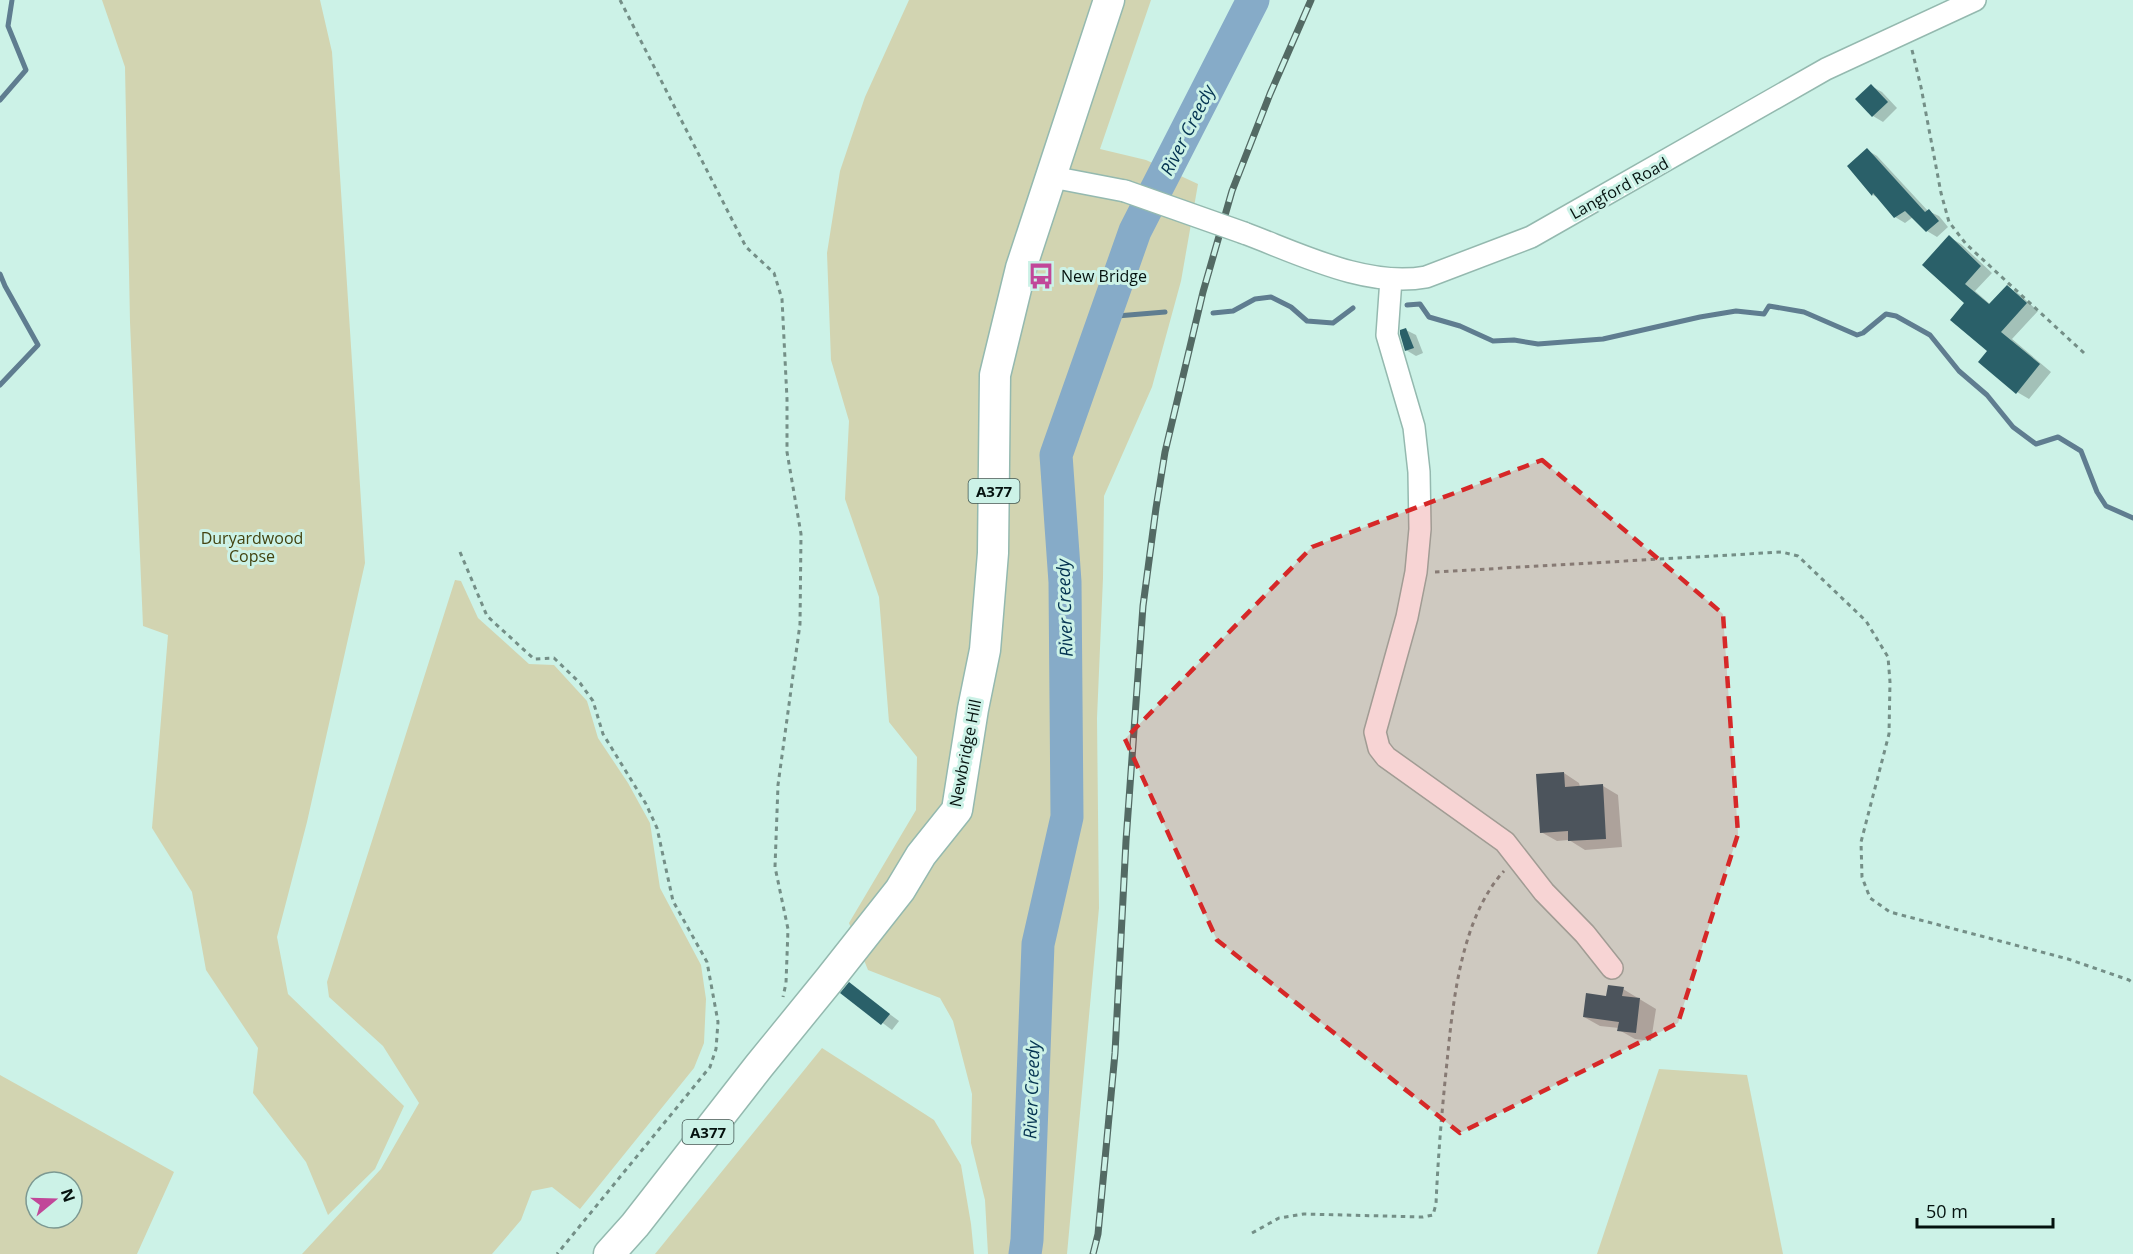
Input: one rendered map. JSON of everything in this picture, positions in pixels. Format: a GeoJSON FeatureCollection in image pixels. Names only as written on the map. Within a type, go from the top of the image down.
{"type":"FeatureCollection","features":[{"type":"Feature","properties":{"kind":"highway","name":"A377"},"geometry":{"type":"LineString","coordinates":[[1052,177],[1109,0]]}},
{"type":"Feature","properties":{"kind":"highway","name":"Newbridge Hill"},"geometry":{"type":"LineString","coordinates":[[609,1254],[635,1225],[759,1066],[837,971],[900,890],[921,855],[957,810],[973,709],[986,650],[993,554],[995,375],[1021,268],[1052,177]]}},
{"type":"Feature","properties":{"kind":"street","name":"Langford Road"},"geometry":{"type":"LineString","coordinates":[[1052,177],[1125,191],[1350,272],[1391,279],[1425,277],[1531,237],[1826,69],[1975,0]]}},
{"type":"Feature","properties":{"kind":"street"},"geometry":{"type":"LineString","coordinates":[[1391,279],[1387,335],[1414,428],[1419,472],[1420,529],[1416,572],[1407,617],[1375,732],[1379,748],[1386,758],[1505,842],[1544,892],[1585,934],[1612,968]]}},
{"type":"Feature","properties":{"kind":"path"},"geometry":{"type":"LineString","coordinates":[[620,0],[746,247],[774,273],[782,299],[787,452],[801,534],[800,624],[778,785],[775,867],[788,929],[786,983],[782,1004]]}},
{"type":"Feature","properties":{"kind":"path"},"geometry":{"type":"LineString","coordinates":[[1905,32],[1912,48],[1949,222],[1966,244],[2084,353]]}},
{"type":"Feature","properties":{"kind":"path"},"geometry":{"type":"LineString","coordinates":[[459,552],[487,616],[534,659],[554,658],[580,683],[593,700],[603,734],[646,804],[657,828],[674,901],[707,962],[718,1022],[716,1049],[710,1067],[557,1254]]}},
{"type":"Feature","properties":{"kind":"path"},"geometry":{"type":"LineString","coordinates":[[1416,572],[1782,552],[1798,556],[1866,621],[1888,657],[1889,734],[1861,842],[1862,877],[1870,898],[1890,912],[2068,959],[2133,983]]}},
{"type":"Feature","properties":{"kind":"path"},"geometry":{"type":"LineString","coordinates":[[1251,1233],[1279,1218],[1304,1214],[1423,1217],[1433,1215],[1436,1204],[1442,1104],[1450,1026],[1460,967],[1475,919],[1494,882],[1517,857]]}},
{"type":"Feature","properties":{"kind":"highlighted area"},"geometry":{"type":"Polygon","coordinates":[[[1542,460],[1723,614],[1738,834],[1678,1023],[1460,1133],[1217,940],[1125,739],[1312,547],[1542,460]]]}},
{"type":"Feature","properties":{"kind":"green space","name":"Duryardwood Copse"},"geometry":{"type":"Polygon","coordinates":[[[102,0],[320,0],[332,52],[365,563],[307,822],[277,937],[288,994],[404,1106],[375,1169],[328,1215],[306,1162],[253,1093],[258,1048],[206,970],[192,892],[152,828],[168,635],[143,626],[130,322],[125,67],[102,0]]]}},
{"type":"Feature","properties":{"kind":"green space"},"geometry":{"type":"Polygon","coordinates":[[[909,0],[1151,0],[1100,149],[1146,160],[1198,184],[1181,281],[1152,387],[1104,496],[1097,718],[1099,908],[1067,1254],[988,1254],[985,1200],[971,1143],[972,1094],[953,1021],[940,998],[868,970],[849,923],[916,810],[917,757],[889,722],[879,597],[845,499],[849,421],[831,360],[827,253],[840,171],[865,97],[909,0]]]}},
{"type":"Feature","properties":{"kind":"green space"},"geometry":{"type":"Polygon","coordinates":[[[455,580],[461,581],[478,618],[529,664],[554,665],[587,701],[598,738],[628,783],[650,823],[660,888],[701,965],[706,999],[704,1043],[694,1068],[580,1209],[552,1187],[532,1191],[521,1220],[492,1254],[302,1254],[381,1169],[419,1103],[383,1046],[329,997],[327,982],[455,580]]]}},
{"type":"Feature","properties":{"kind":"green space"},"geometry":{"type":"Polygon","coordinates":[[[822,1048],[934,1120],[961,1165],[974,1254],[655,1254],[822,1048]]]}},
{"type":"Feature","properties":{"kind":"green space"},"geometry":{"type":"Polygon","coordinates":[[[1659,1069],[1747,1075],[1783,1254],[1597,1254],[1659,1069]]]}},
{"type":"Feature","properties":{"kind":"green space"},"geometry":{"type":"Polygon","coordinates":[[[0,1075],[174,1172],[137,1254],[0,1254],[0,1075]]]}},
{"type":"Feature","properties":{"kind":"building"},"geometry":{"type":"Polygon","coordinates":[[[1871,84],[1888,102],[1872,117],[1855,99],[1871,84]]]}},
{"type":"Feature","properties":{"kind":"building"},"geometry":{"type":"Polygon","coordinates":[[[1867,148],[1925,212],[1929,209],[1939,221],[1926,232],[1905,211],[1894,218],[1847,166],[1867,148]]]}},
{"type":"Feature","properties":{"kind":"building"},"geometry":{"type":"Polygon","coordinates":[[[1949,235],[1981,266],[1965,284],[1989,304],[2007,285],[2027,303],[2001,332],[2040,364],[2016,394],[1978,362],[1987,351],[1950,320],[1964,303],[1922,265],[1949,235]]]}},
{"type":"Feature","properties":{"kind":"building"},"geometry":{"type":"Polygon","coordinates":[[[1406,328],[1414,348],[1405,351],[1400,330],[1406,328]]]}},
{"type":"Feature","properties":{"kind":"building"},"geometry":{"type":"Polygon","coordinates":[[[1564,772],[1565,787],[1603,784],[1606,839],[1568,841],[1568,831],[1540,833],[1536,774],[1564,772]]]}},
{"type":"Feature","properties":{"kind":"building"},"geometry":{"type":"Polygon","coordinates":[[[849,982],[890,1014],[881,1025],[840,993],[849,982]]]}},
{"type":"Feature","properties":{"kind":"building"},"geometry":{"type":"Polygon","coordinates":[[[1608,985],[1624,987],[1622,996],[1640,998],[1636,1033],[1617,1031],[1619,1022],[1583,1017],[1586,993],[1606,996],[1608,985]]]}},
{"type":"Feature","properties":{"kind":"waterway"},"geometry":{"type":"LineString","coordinates":[[0,100],[26,70],[8,26],[12,0]]}},
{"type":"Feature","properties":{"kind":"waterway","name":"River Creedy"},"geometry":{"type":"LineString","coordinates":[[1025,1254],[1038,944],[1067,817],[1065,582],[1056,455],[1135,231],[1253,0]]}},
{"type":"Feature","properties":{"kind":"waterway"},"geometry":{"type":"LineString","coordinates":[[0,274],[38,345],[0,385]]}},
{"type":"Feature","properties":{"kind":"waterway"},"geometry":{"type":"LineString","coordinates":[[1213,313],[1233,311],[1255,299],[1271,297],[1291,307],[1307,321],[1333,323],[1353,308]]}},
{"type":"Feature","properties":{"kind":"waterway"},"geometry":{"type":"LineString","coordinates":[[1407,305],[1420,304],[1429,317],[1460,326],[1493,341],[1514,340],[1538,344],[1603,339],[1736,311],[1764,314],[1769,306],[1804,312],[1857,335],[1863,333],[1886,314],[1896,316],[1930,335],[1959,371],[1987,395],[2013,427],[2036,444],[2058,437],[2081,451],[2097,492],[2106,506],[2133,518]]}},
{"type":"Feature","properties":{"kind":"waterway"},"geometry":{"type":"LineString","coordinates":[[1105,317],[1165,312]]}},
{"type":"Feature","properties":{"kind":"railway"},"geometry":{"type":"LineString","coordinates":[[1093,1254],[1098,1234],[1115,1053],[1126,841],[1143,606],[1165,452],[1203,292],[1232,191],[1270,94],[1311,0]]}},
{"type":"Feature","properties":{"kind":"place","name":"New Bridge"},"geometry":{"type":"Point","coordinates":[1041,276]}}]}
